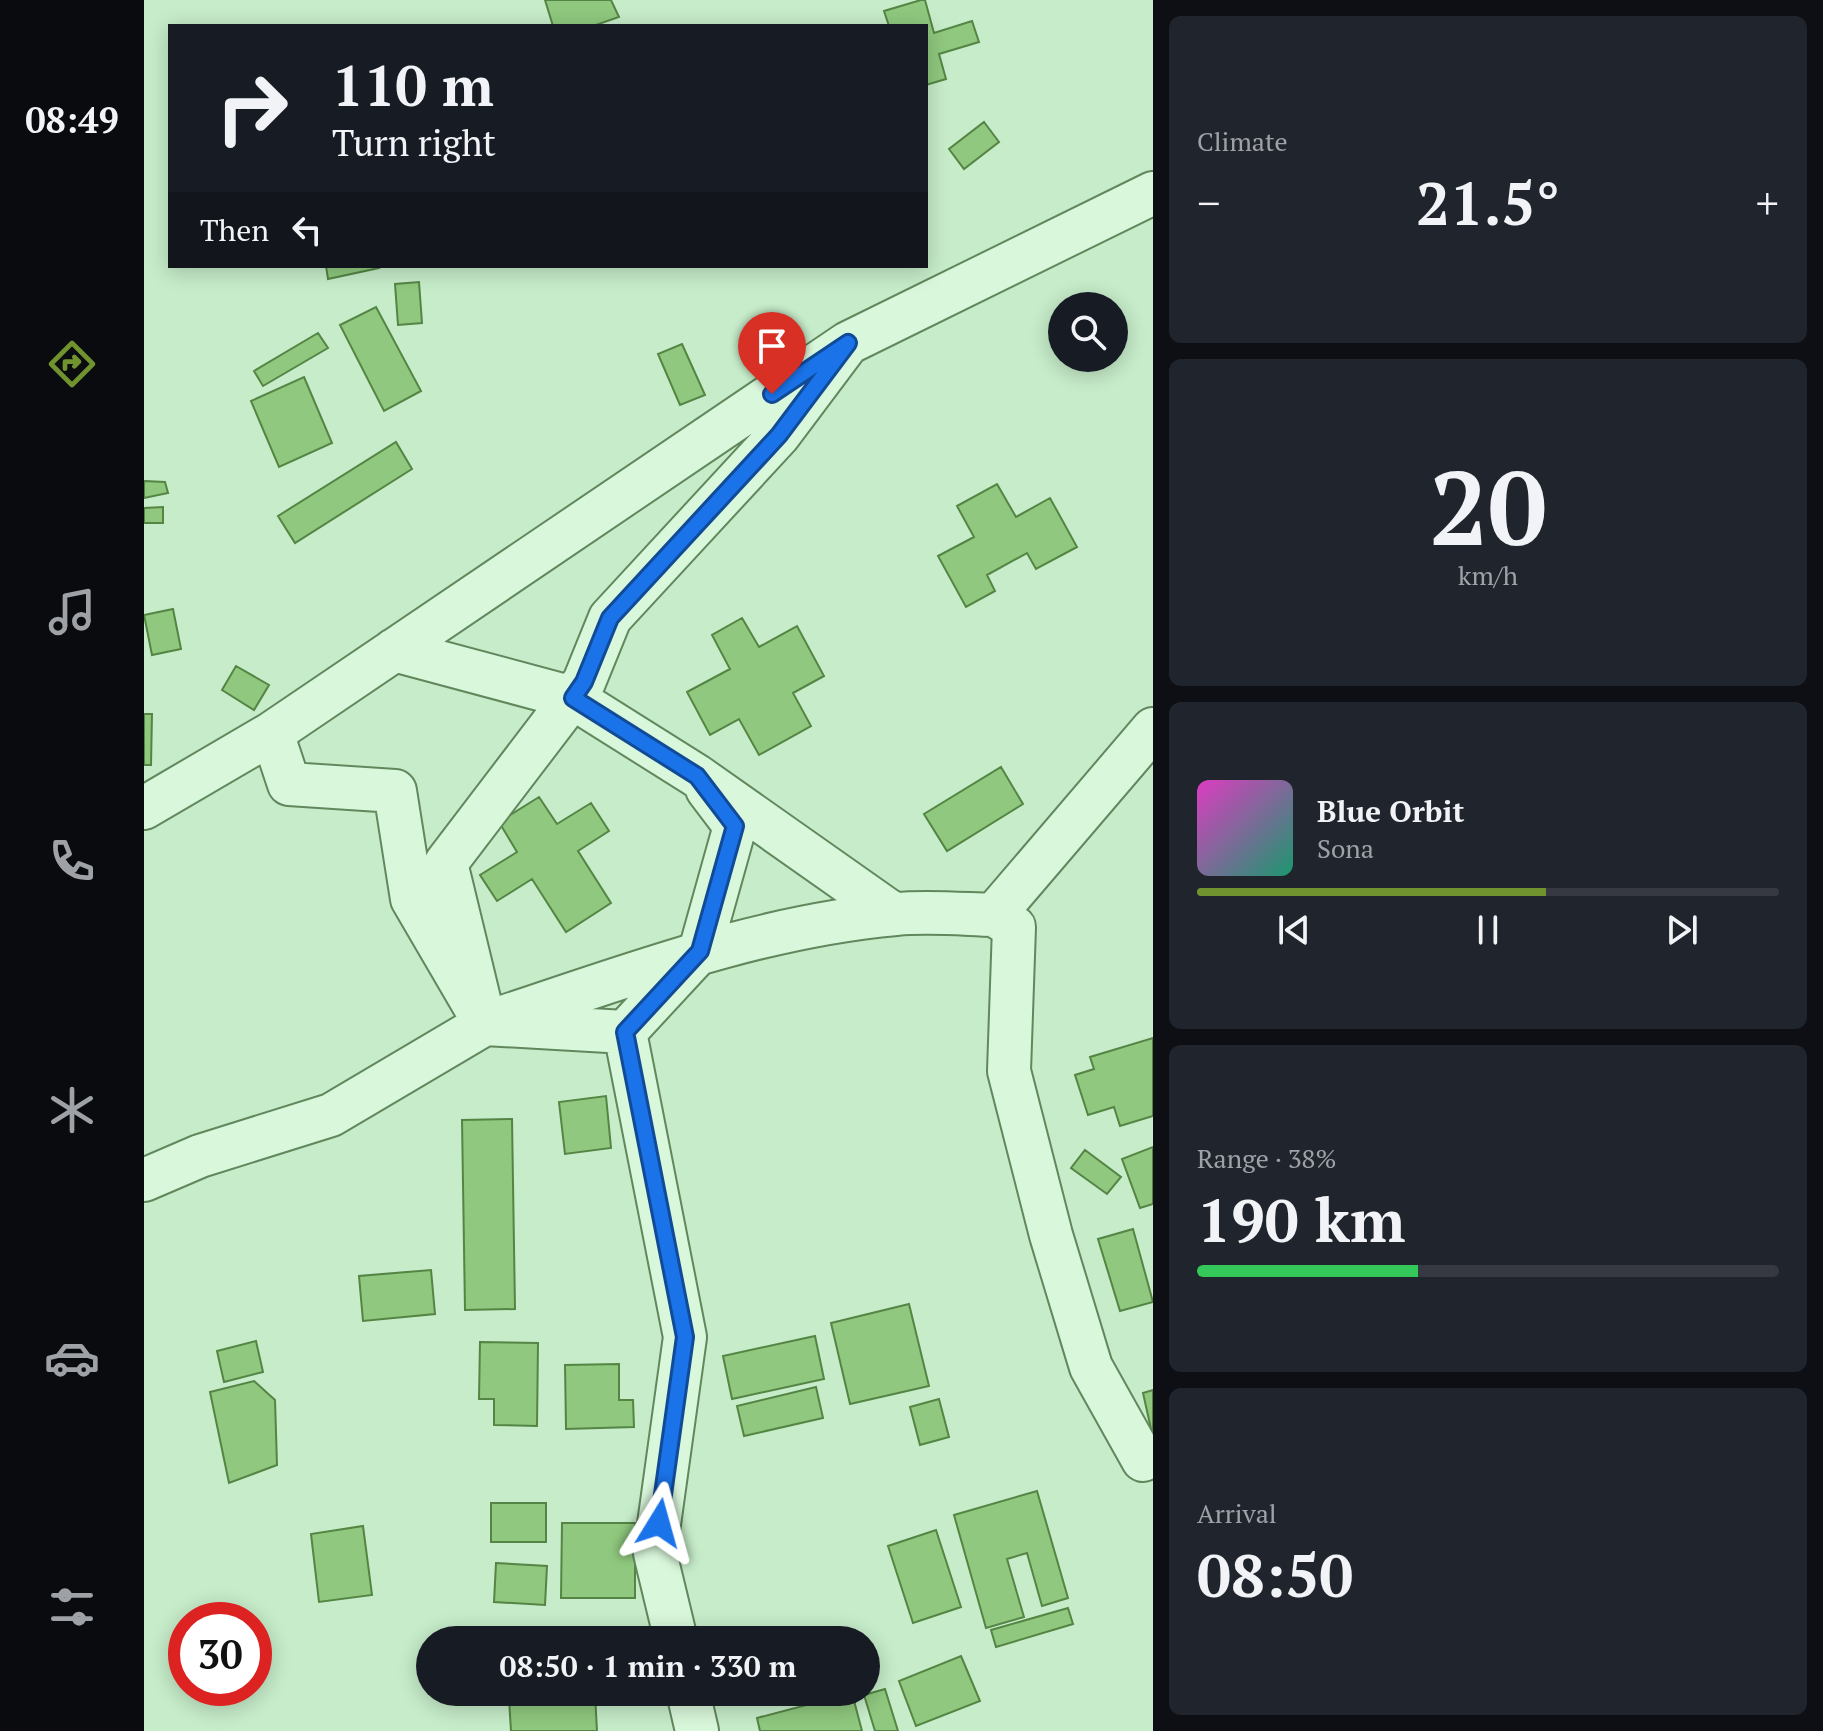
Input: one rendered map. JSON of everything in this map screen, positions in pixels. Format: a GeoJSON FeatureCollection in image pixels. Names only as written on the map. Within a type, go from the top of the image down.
{"type":"FeatureCollection","features":[{"type":"Feature","properties":{"kind":"street"},"geometry":{"type":"LineString","coordinates":[[144,808],[272,733],[848,343],[1153,193]]}},
{"type":"Feature","properties":{"kind":"street"},"geometry":{"type":"LineString","coordinates":[[485,1024],[446,863],[584,682],[610,618],[779,435],[848,343]]}},
{"type":"Feature","properties":{"kind":"street"},"geometry":{"type":"LineString","coordinates":[[394,650],[573,698],[697,776],[893,914]]}},
{"type":"Feature","properties":{"kind":"street"},"geometry":{"type":"LineString","coordinates":[[994,915],[1153,729]]}},
{"type":"Feature","properties":{"kind":"street"},"geometry":{"type":"LineString","coordinates":[[272,733],[289,784],[395,791],[412,899],[485,1024]]}},
{"type":"Feature","properties":{"kind":"street"},"geometry":{"type":"LineString","coordinates":[[625,1032],[700,951],[735,826],[697,776]]}},
{"type":"Feature","properties":{"kind":"street"},"geometry":{"type":"LineString","coordinates":[[144,1180],[200,1156],[331,1115],[485,1024],[700,951],[800,928],[893,914],[994,915],[1014,927],[1009,1071],[1051,1235],[1091,1367],[1150,1466]]}},
{"type":"Feature","properties":{"kind":"street"},"geometry":{"type":"LineString","coordinates":[[485,1024],[625,1032]]}},
{"type":"Feature","properties":{"kind":"street"},"geometry":{"type":"LineString","coordinates":[[625,1032],[685,1337],[655,1553],[673,1626]]}},
{"type":"Feature","properties":{"kind":"street"},"geometry":{"type":"LineString","coordinates":[[691,1706],[697,1731]]}},
{"type":"Feature","properties":{"kind":"building"},"geometry":{"type":"Polygon","coordinates":[[[545,0],[611,0],[619,17],[599,24],[552,24],[545,0]]]}},
{"type":"Feature","properties":{"kind":"building"},"geometry":{"type":"Polygon","coordinates":[[[925,0],[934,33],[972,21],[979,42],[939,54],[946,79],[928,84],[928,24],[888,24],[884,11],[925,0]]]}},
{"type":"Feature","properties":{"kind":"building"},"geometry":{"type":"Polygon","coordinates":[[[984,122],[999,142],[964,169],[949,149],[984,122]]]}},
{"type":"Feature","properties":{"kind":"building"},"geometry":{"type":"Polygon","coordinates":[[[326,268],[379,268],[328,279],[326,268]]]}},
{"type":"Feature","properties":{"kind":"building"},"geometry":{"type":"Polygon","coordinates":[[[419,282],[422,323],[398,325],[395,284],[419,282]]]}},
{"type":"Feature","properties":{"kind":"building"},"geometry":{"type":"Polygon","coordinates":[[[376,307],[421,391],[384,411],[340,325],[376,307]]]}},
{"type":"Feature","properties":{"kind":"building"},"geometry":{"type":"Polygon","coordinates":[[[318,333],[328,348],[263,386],[254,371],[318,333]]]}},
{"type":"Feature","properties":{"kind":"building"},"geometry":{"type":"Polygon","coordinates":[[[682,344],[705,395],[680,405],[658,354],[682,344]]]}},
{"type":"Feature","properties":{"kind":"building"},"geometry":{"type":"Polygon","coordinates":[[[304,377],[332,443],[279,467],[251,401],[304,377]]]}},
{"type":"Feature","properties":{"kind":"building"},"geometry":{"type":"Polygon","coordinates":[[[396,442],[412,469],[295,543],[278,516],[396,442]]]}},
{"type":"Feature","properties":{"kind":"building"},"geometry":{"type":"Polygon","coordinates":[[[144,481],[165,482],[168,493],[144,498],[144,481]]]}},
{"type":"Feature","properties":{"kind":"building"},"geometry":{"type":"Polygon","coordinates":[[[997,484],[1016,517],[1050,498],[1077,547],[1036,569],[1027,553],[987,575],[995,591],[966,607],[938,556],[974,537],[957,506],[997,484]]]}},
{"type":"Feature","properties":{"kind":"building"},"geometry":{"type":"Polygon","coordinates":[[[163,507],[163,523],[144,523],[144,508],[163,507]]]}},
{"type":"Feature","properties":{"kind":"building"},"geometry":{"type":"Polygon","coordinates":[[[173,609],[181,649],[152,655],[144,615],[173,609]]]}},
{"type":"Feature","properties":{"kind":"building"},"geometry":{"type":"Polygon","coordinates":[[[742,618],[759,647],[797,626],[824,676],[793,693],[811,726],[759,755],[739,719],[710,735],[687,692],[730,669],[712,635],[742,618]]]}},
{"type":"Feature","properties":{"kind":"building"},"geometry":{"type":"Polygon","coordinates":[[[236,666],[269,685],[254,710],[222,690],[236,666]]]}},
{"type":"Feature","properties":{"kind":"building"},"geometry":{"type":"Polygon","coordinates":[[[144,714],[152,714],[151,765],[144,765],[144,714]]]}},
{"type":"Feature","properties":{"kind":"building"},"geometry":{"type":"Polygon","coordinates":[[[1001,767],[1023,804],[947,851],[924,814],[1001,767]]]}},
{"type":"Feature","properties":{"kind":"building"},"geometry":{"type":"Polygon","coordinates":[[[539,797],[557,824],[591,803],[609,831],[578,851],[611,903],[566,932],[532,879],[497,901],[480,875],[517,852],[499,822],[539,797]]]}},
{"type":"Feature","properties":{"kind":"building"},"geometry":{"type":"Polygon","coordinates":[[[1153,1038],[1153,1116],[1120,1126],[1114,1107],[1088,1115],[1075,1075],[1094,1069],[1090,1057],[1153,1038]]]}},
{"type":"Feature","properties":{"kind":"building"},"geometry":{"type":"Polygon","coordinates":[[[606,1096],[611,1148],[565,1154],[559,1102],[606,1096]]]}},
{"type":"Feature","properties":{"kind":"building"},"geometry":{"type":"Polygon","coordinates":[[[512,1119],[515,1309],[465,1310],[462,1120],[512,1119]]]}},
{"type":"Feature","properties":{"kind":"building"},"geometry":{"type":"Polygon","coordinates":[[[1153,1147],[1153,1204],[1140,1208],[1122,1159],[1153,1147]]]}},
{"type":"Feature","properties":{"kind":"building"},"geometry":{"type":"Polygon","coordinates":[[[1085,1150],[1121,1177],[1107,1194],[1071,1168],[1085,1150]]]}},
{"type":"Feature","properties":{"kind":"building"},"geometry":{"type":"Polygon","coordinates":[[[1133,1229],[1153,1302],[1120,1311],[1098,1239],[1133,1229]]]}},
{"type":"Feature","properties":{"kind":"building"},"geometry":{"type":"Polygon","coordinates":[[[431,1270],[435,1314],[363,1321],[359,1276],[431,1270]]]}},
{"type":"Feature","properties":{"kind":"building"},"geometry":{"type":"Polygon","coordinates":[[[909,1304],[929,1386],[850,1404],[831,1323],[909,1304]]]}},
{"type":"Feature","properties":{"kind":"building"},"geometry":{"type":"Polygon","coordinates":[[[815,1336],[824,1379],[732,1399],[723,1356],[815,1336]]]}},
{"type":"Feature","properties":{"kind":"building"},"geometry":{"type":"Polygon","coordinates":[[[256,1341],[263,1372],[224,1382],[217,1351],[256,1341]]]}},
{"type":"Feature","properties":{"kind":"building"},"geometry":{"type":"Polygon","coordinates":[[[480,1342],[538,1343],[537,1426],[494,1425],[494,1399],[479,1399],[480,1342]]]}},
{"type":"Feature","properties":{"kind":"building"},"geometry":{"type":"Polygon","coordinates":[[[619,1364],[619,1400],[633,1400],[634,1427],[566,1429],[565,1365],[619,1364]]]}},
{"type":"Feature","properties":{"kind":"building"},"geometry":{"type":"Polygon","coordinates":[[[254,1381],[275,1400],[277,1465],[229,1483],[210,1392],[254,1381]]]}},
{"type":"Feature","properties":{"kind":"building"},"geometry":{"type":"Polygon","coordinates":[[[816,1387],[823,1418],[744,1436],[737,1406],[816,1387]]]}},
{"type":"Feature","properties":{"kind":"building"},"geometry":{"type":"Polygon","coordinates":[[[1153,1390],[1153,1438],[1143,1393],[1153,1390]]]}},
{"type":"Feature","properties":{"kind":"building"},"geometry":{"type":"Polygon","coordinates":[[[939,1399],[949,1437],[920,1445],[910,1407],[939,1399]]]}},
{"type":"Feature","properties":{"kind":"building"},"geometry":{"type":"Polygon","coordinates":[[[1037,1491],[1068,1598],[1042,1606],[1027,1553],[1007,1559],[1024,1617],[986,1628],[954,1515],[1037,1491]]]}},
{"type":"Feature","properties":{"kind":"building"},"geometry":{"type":"Polygon","coordinates":[[[491,1503],[546,1503],[546,1542],[491,1542],[491,1503]]]}},
{"type":"Feature","properties":{"kind":"building"},"geometry":{"type":"Polygon","coordinates":[[[562,1523],[635,1523],[635,1598],[561,1598],[562,1523]]]}},
{"type":"Feature","properties":{"kind":"building"},"geometry":{"type":"Polygon","coordinates":[[[363,1526],[372,1595],[319,1602],[311,1534],[363,1526]]]}},
{"type":"Feature","properties":{"kind":"building"},"geometry":{"type":"Polygon","coordinates":[[[936,1530],[961,1607],[913,1623],[888,1546],[936,1530]]]}},
{"type":"Feature","properties":{"kind":"building"},"geometry":{"type":"Polygon","coordinates":[[[496,1563],[547,1566],[545,1605],[494,1602],[496,1563]]]}},
{"type":"Feature","properties":{"kind":"building"},"geometry":{"type":"Polygon","coordinates":[[[1068,1608],[1073,1624],[996,1647],[991,1630],[1068,1608]]]}},
{"type":"Feature","properties":{"kind":"building"},"geometry":{"type":"Polygon","coordinates":[[[961,1656],[980,1701],[916,1726],[899,1681],[961,1656]]]}},
{"type":"Feature","properties":{"kind":"building"},"geometry":{"type":"Polygon","coordinates":[[[885,1689],[898,1731],[875,1731],[867,1706],[880,1706],[880,1690],[885,1689]]]}},
{"type":"Feature","properties":{"kind":"building"},"geometry":{"type":"Polygon","coordinates":[[[509,1706],[596,1706],[597,1731],[511,1731],[509,1706]]]}},
{"type":"Feature","properties":{"kind":"building"},"geometry":{"type":"Polygon","coordinates":[[[803,1706],[855,1706],[862,1731],[760,1731],[757,1718],[803,1706]]]}},
{"type":"Feature","properties":{"kind":"route"},"geometry":{"type":"LineString","coordinates":[[659,1523],[685,1337],[625,1032],[700,951],[735,826],[697,776],[573,698],[584,682],[610,618],[779,435],[848,343],[772,394]]}}]}
